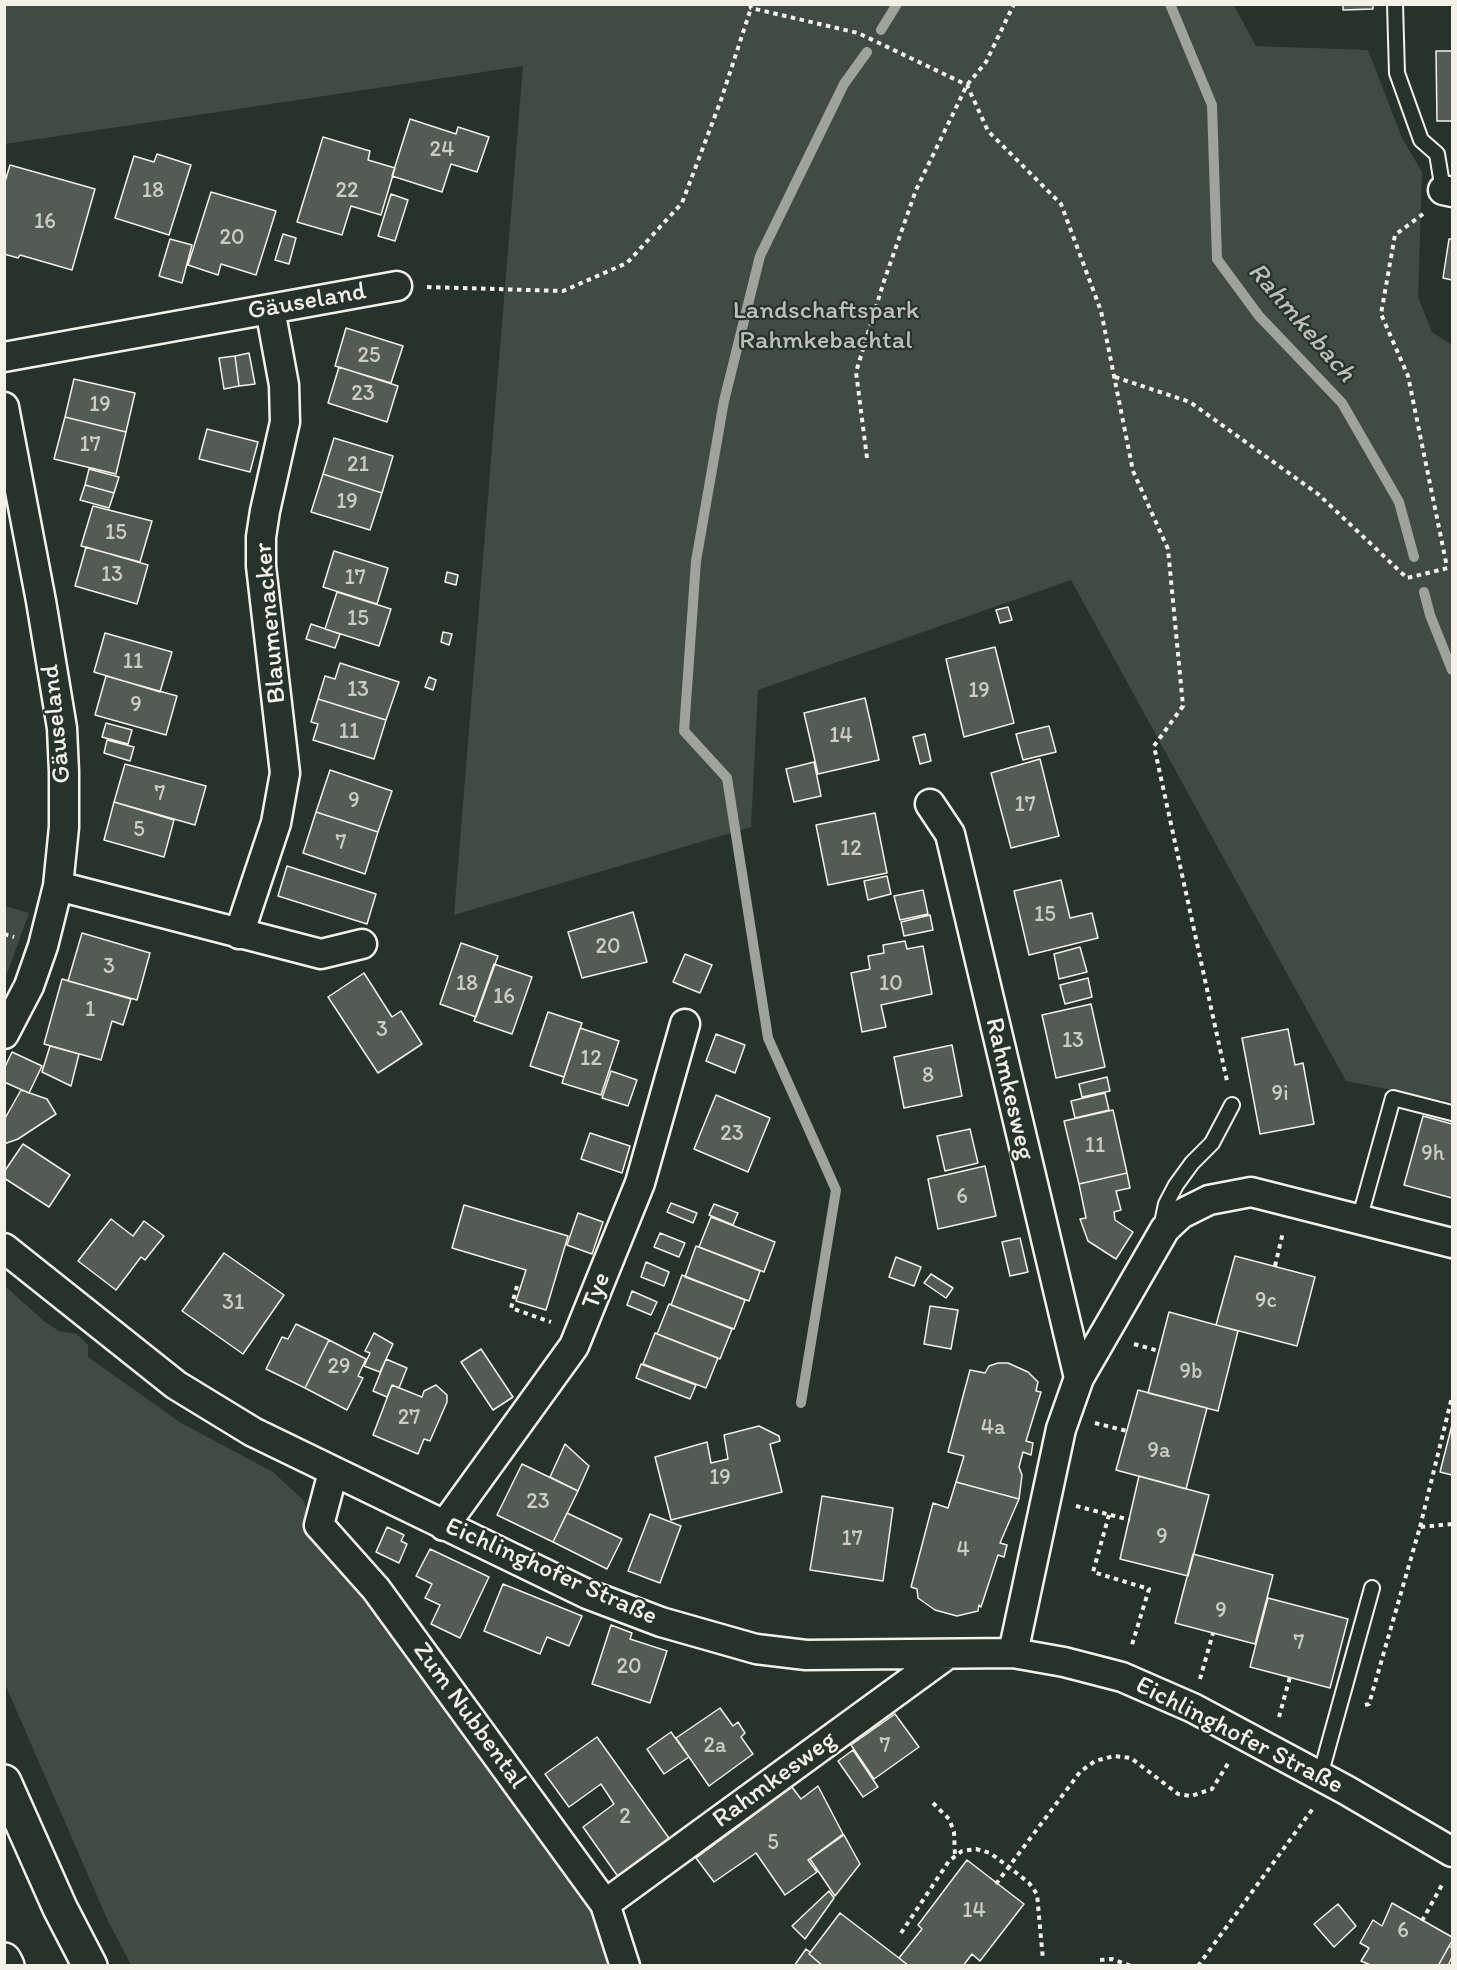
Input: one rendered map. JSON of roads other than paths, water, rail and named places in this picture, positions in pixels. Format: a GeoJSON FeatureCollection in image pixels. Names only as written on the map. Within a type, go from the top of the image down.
{"type":"FeatureCollection","features":[{"type":"Feature","properties":{"kind":"main road"},"geometry":{"type":"LineString","coordinates":[[4,1782],[60,1908],[90,1965]]}},
{"type":"Feature","properties":{"kind":"main road"},"geometry":{"type":"LineString","coordinates":[[4,1960],[7,1965]]}},
{"type":"Feature","properties":{"kind":"street","name":"Gäuseland"},"geometry":{"type":"LineString","coordinates":[[4,357],[397,286]]}},
{"type":"Feature","properties":{"kind":"street","name":"Blaumenacker"},"geometry":{"type":"LineString","coordinates":[[239,934],[276,823],[285,773],[261,566],[262,529],[285,422],[284,385],[270,309]]}},
{"type":"Feature","properties":{"kind":"street","name":"Gäuseland"},"geometry":{"type":"LineString","coordinates":[[4,407],[41,601],[62,728],[64,827],[58,886],[32,976],[4,1034]]}},
{"type":"Feature","properties":{"kind":"street","name":"Rahmkesweg"},"geometry":{"type":"LineString","coordinates":[[930,804],[950,834],[1079,1378]]}},
{"type":"Feature","properties":{"kind":"street"},"geometry":{"type":"LineString","coordinates":[[58,886],[321,954],[362,944]]}},
{"type":"Feature","properties":{"kind":"street","name":"Tye"},"geometry":{"type":"LineString","coordinates":[[444,1526],[555,1375],[580,1332],[640,1183],[685,1024]]}},
{"type":"Feature","properties":{"kind":"street"},"geometry":{"type":"LineString","coordinates":[[1013,1653],[1061,1429],[1079,1378],[1165,1229],[1181,1214],[1194,1206],[1225,1195],[1242,1192],[1452,1243]]}},
{"type":"Feature","properties":{"kind":"street","name":"Eichlinghofer Straße"},"geometry":{"type":"LineString","coordinates":[[4,1248],[176,1385],[253,1432],[587,1594],[661,1622],[730,1643],[806,1655],[945,1656],[1013,1653],[1064,1662],[1122,1677],[1192,1708],[1325,1778],[1452,1852]]}},
{"type":"Feature","properties":{"kind":"street","name":"Zum Nubbental"},"geometry":{"type":"LineString","coordinates":[[333,1472],[320,1525],[382,1597],[605,1904],[625,1965]]}},
{"type":"Feature","properties":{"kind":"street","name":"Rahmkesweg"},"geometry":{"type":"LineString","coordinates":[[605,1904],[945,1656]]}},
{"type":"Feature","properties":{"kind":"lane"},"geometry":{"type":"LineString","coordinates":[[1395,4],[1397,73],[1421,140],[1437,154],[1448,191]]}},
{"type":"Feature","properties":{"kind":"lane"},"geometry":{"type":"LineString","coordinates":[[1359,1220],[1393,1098],[1452,1113]]}},
{"type":"Feature","properties":{"kind":"lane"},"geometry":{"type":"LineString","coordinates":[[1165,1229],[1163,1218],[1166,1204],[1176,1185],[1192,1163],[1212,1143],[1232,1105]]}},
{"type":"Feature","properties":{"kind":"lane"},"geometry":{"type":"LineString","coordinates":[[1325,1778],[1338,1712],[1372,1588]]}},
{"type":"Feature","properties":{"kind":"waterway"},"geometry":{"type":"LineString","coordinates":[[881,30],[897,4]]}},
{"type":"Feature","properties":{"kind":"waterway","name":"Rahmkebach"},"geometry":{"type":"LineString","coordinates":[[1170,4],[1212,105],[1217,259],[1259,316],[1342,403],[1399,502],[1414,557]]}},
{"type":"Feature","properties":{"kind":"waterway"},"geometry":{"type":"LineString","coordinates":[[801,1403],[836,1190],[768,1038],[727,778],[684,731],[696,561],[724,401],[760,256],[844,84],[867,52]]}},
{"type":"Feature","properties":{"kind":"waterway","name":"Rahmkebach"},"geometry":{"type":"LineString","coordinates":[[1424,592],[1430,615],[1452,670]]}},
{"type":"Feature","properties":{"kind":"park label","name":"Landschaftspark Rahmkebachtal"},"geometry":{"type":"Point","coordinates":[826,326]}}]}
